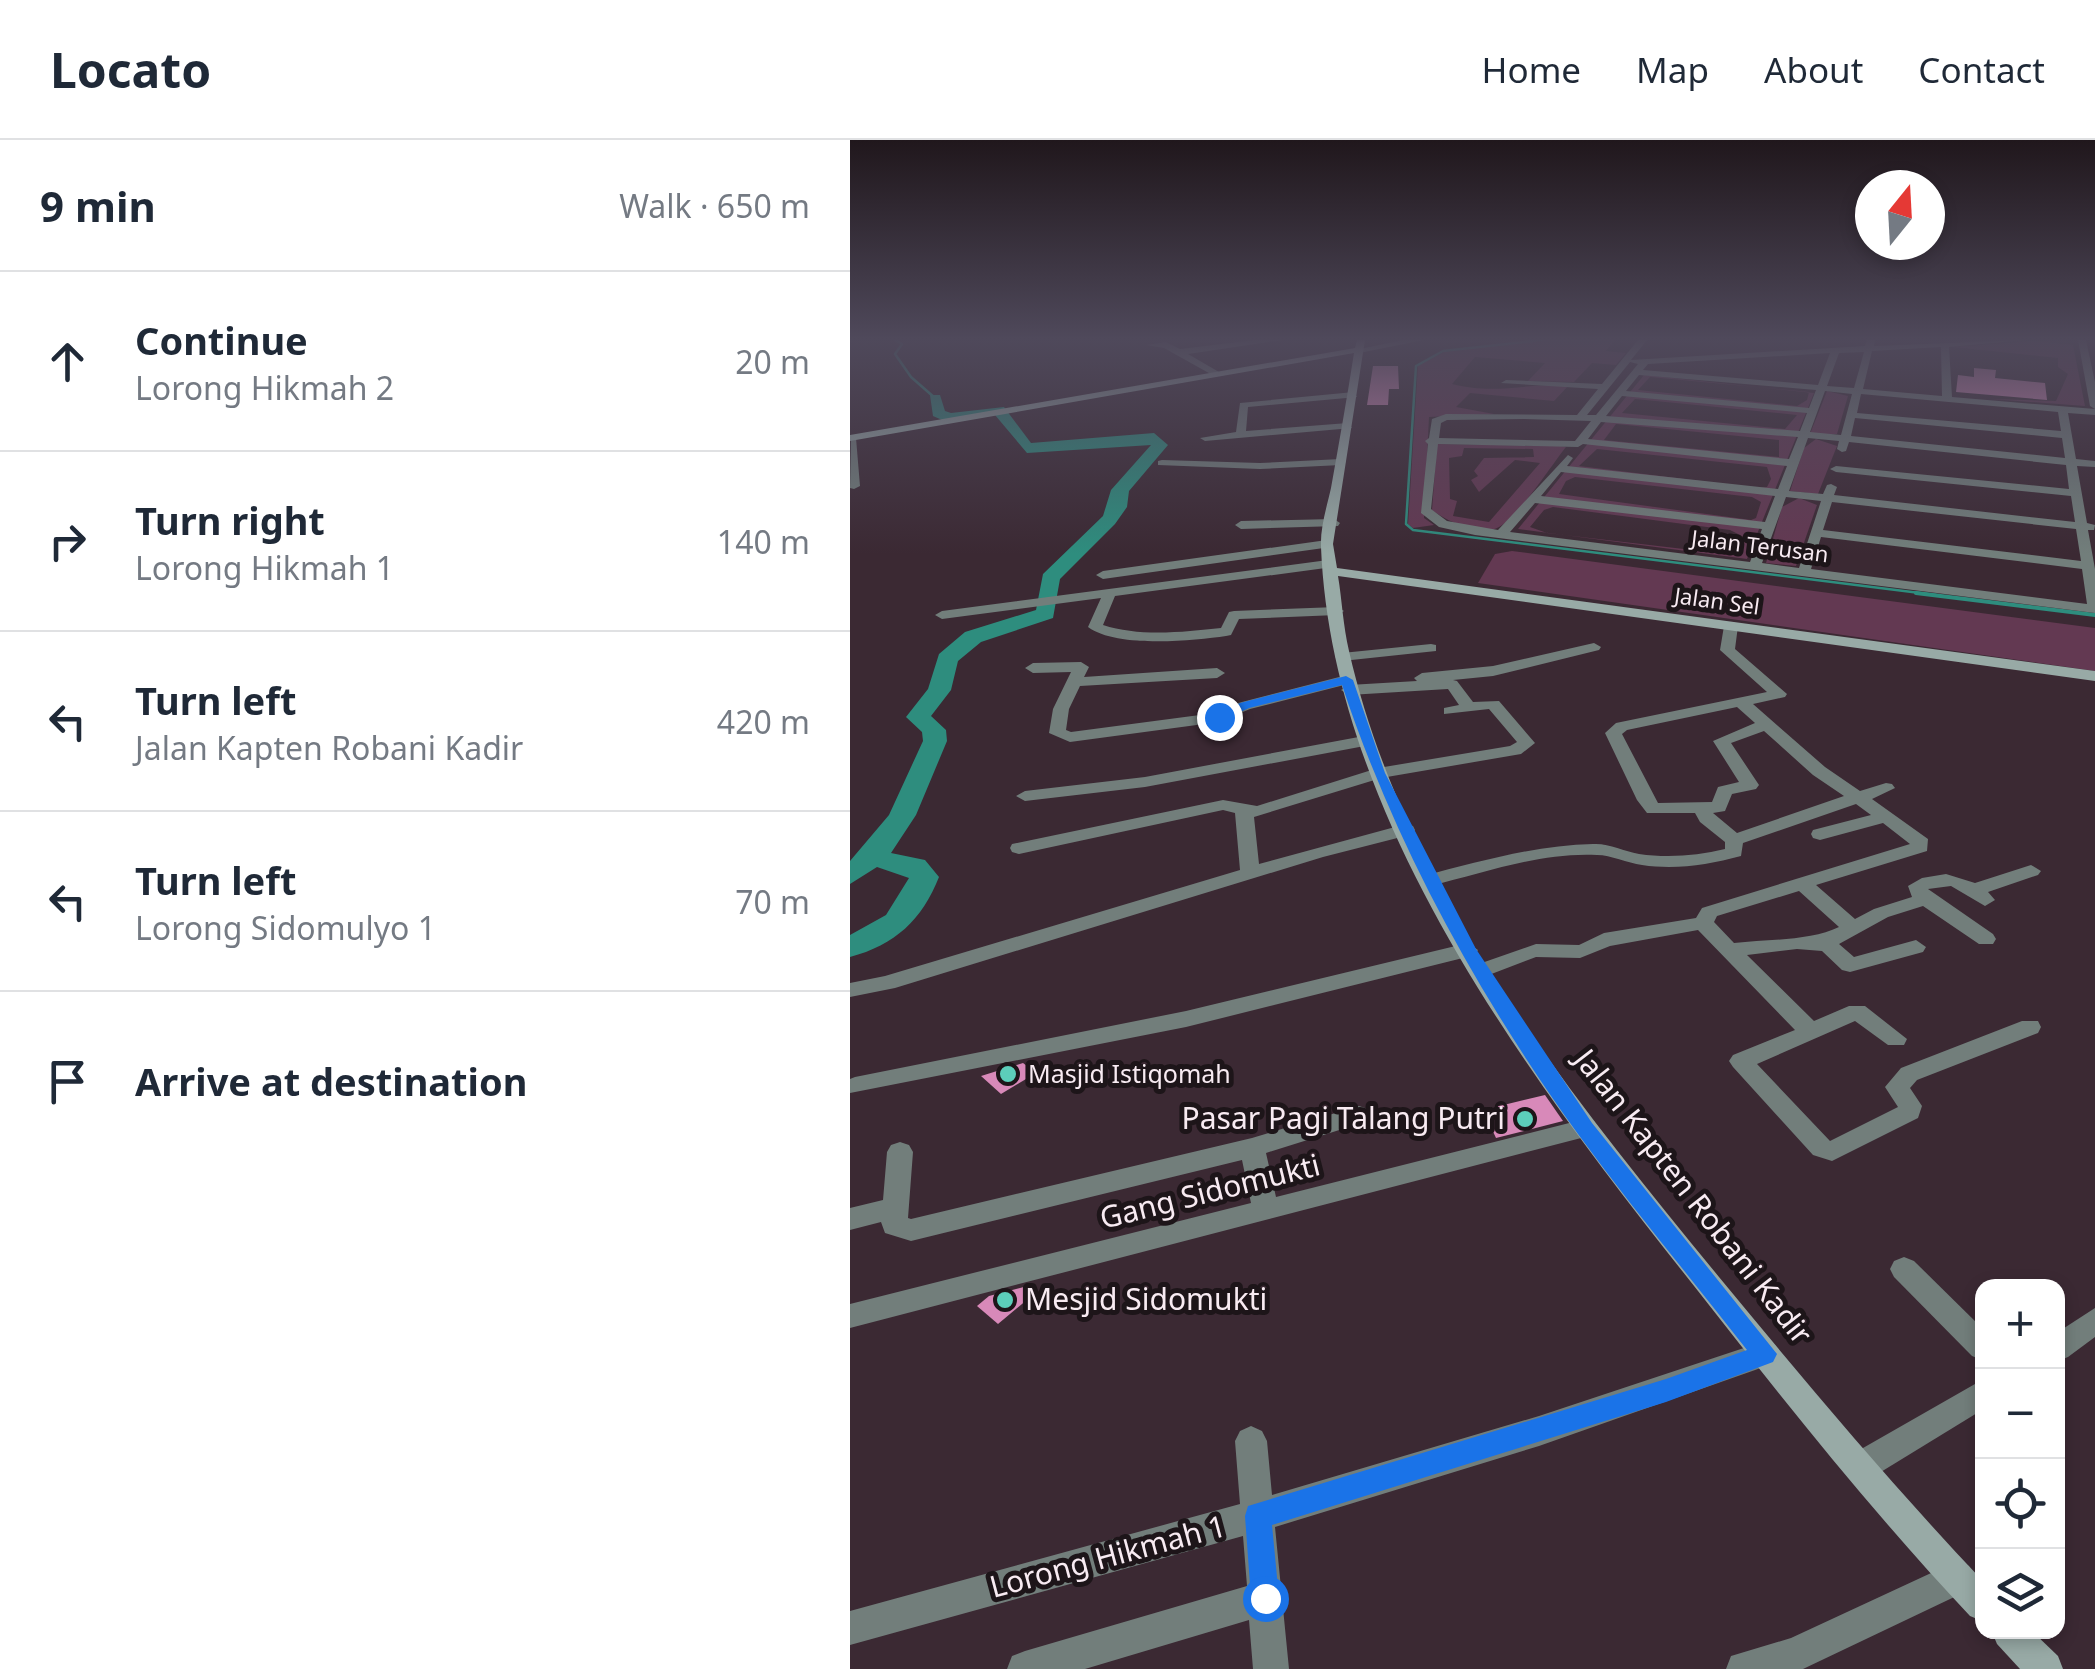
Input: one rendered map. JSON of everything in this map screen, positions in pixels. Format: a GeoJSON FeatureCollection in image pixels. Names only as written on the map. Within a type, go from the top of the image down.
{"type":"FeatureCollection","features":[{"type":"Feature","properties":{"kind":"main road"},"geometry":{"type":"LineString","coordinates":[[850,438],[1001,411]]}},
{"type":"Feature","properties":{"kind":"main road","name":"Jalan Kapten Robani Kadir"},"geometry":{"type":"LineString","coordinates":[[1351,411],[1328,544],[1346,676],[1364,741],[1430,880],[1474,961],[1585,1128],[1765,1354],[1975,1597]]}},
{"type":"Feature","properties":{"kind":"main road","name":"Jalan Sel"},"geometry":{"type":"LineString","coordinates":[[1330,568],[2095,676]]}},
{"type":"Feature","properties":{"kind":"main road"},"geometry":{"type":"LineString","coordinates":[[2016,1639],[2045,1669]]}},
{"type":"Feature","properties":{"kind":"street"},"geometry":{"type":"LineString","coordinates":[[1241,434],[1243,414],[1260,411]]}},
{"type":"Feature","properties":{"kind":"street"},"geometry":{"type":"LineString","coordinates":[[1582,416],[1586,411]]}},
{"type":"Feature","properties":{"kind":"street"},"geometry":{"type":"LineString","coordinates":[[1502,534],[1606,411]]}},
{"type":"Feature","properties":{"kind":"street"},"geometry":{"type":"LineString","coordinates":[[1754,564],[1813,411]]}},
{"type":"Feature","properties":{"kind":"street"},"geometry":{"type":"LineString","coordinates":[[1804,571],[1852,411]]}},
{"type":"Feature","properties":{"kind":"street"},"geometry":{"type":"LineString","coordinates":[[2062,411],[2076,492],[2088,526],[2088,566],[2095,608]]}},
{"type":"Feature","properties":{"kind":"street"},"geometry":{"type":"LineString","coordinates":[[1851,415],[2066,435]]}},
{"type":"Feature","properties":{"kind":"street"},"geometry":{"type":"LineString","coordinates":[[1792,463],[1579,443],[1430,441],[1436,420],[1446,417],[1582,416],[2095,464]]}},
{"type":"Feature","properties":{"kind":"street"},"geometry":{"type":"LineString","coordinates":[[1205,438],[1348,426]]}},
{"type":"Feature","properties":{"kind":"street"},"geometry":{"type":"LineString","coordinates":[[1234,464],[1239,444],[1267,441],[1269,432]]}},
{"type":"Feature","properties":{"kind":"street"},"geometry":{"type":"LineString","coordinates":[[850,438],[854,486]]}},
{"type":"Feature","properties":{"kind":"street"},"geometry":{"type":"LineString","coordinates":[[1298,440],[1345,441]]}},
{"type":"Feature","properties":{"kind":"street","name":"Jalan Terusan"},"geometry":{"type":"LineString","coordinates":[[1430,441],[1425,510],[1450,526],[2095,608]]}},
{"type":"Feature","properties":{"kind":"street"},"geometry":{"type":"LineString","coordinates":[[1162,463],[1341,462]]}},
{"type":"Feature","properties":{"kind":"street"},"geometry":{"type":"LineString","coordinates":[[1560,469],[2088,526]]}},
{"type":"Feature","properties":{"kind":"street"},"geometry":{"type":"LineString","coordinates":[[1836,469],[2076,492]]}},
{"type":"Feature","properties":{"kind":"street"},"geometry":{"type":"LineString","coordinates":[[1535,499],[1770,526]]}},
{"type":"Feature","properties":{"kind":"street"},"geometry":{"type":"LineString","coordinates":[[1230,514],[1262,552]]}},
{"type":"Feature","properties":{"kind":"street"},"geometry":{"type":"LineString","coordinates":[[1241,525],[1334,524]]}},
{"type":"Feature","properties":{"kind":"street"},"geometry":{"type":"LineString","coordinates":[[1816,534],[2088,566]]}},
{"type":"Feature","properties":{"kind":"street"},"geometry":{"type":"LineString","coordinates":[[1103,575],[1328,544]]}},
{"type":"Feature","properties":{"kind":"street"},"geometry":{"type":"LineString","coordinates":[[942,615],[1330,568]]}},
{"type":"Feature","properties":{"kind":"street"},"geometry":{"type":"LineString","coordinates":[[1110,592],[1095,627],[1108,634],[1190,637],[1228,631],[1228,620],[1234,615],[1337,611]]}},
{"type":"Feature","properties":{"kind":"street"},"geometry":{"type":"LineString","coordinates":[[1732,626],[1727,650],[1779,692],[1743,704],[1614,731],[1653,809],[1702,808],[1719,807],[1724,791],[1750,784],[1722,739],[1764,725]]}},
{"type":"Feature","properties":{"kind":"street"},"geometry":{"type":"LineString","coordinates":[[1034,668],[1079,666],[1076,682],[1062,708],[1057,733],[1062,736],[1219,717],[1346,676],[1397,652],[1432,648]]}},
{"type":"Feature","properties":{"kind":"street"},"geometry":{"type":"LineString","coordinates":[[1346,676],[1421,682],[1448,680],[1594,648]]}},
{"type":"Feature","properties":{"kind":"street"},"geometry":{"type":"LineString","coordinates":[[1397,652],[1404,666],[1418,668],[1421,682]]}},
{"type":"Feature","properties":{"kind":"street"},"geometry":{"type":"LineString","coordinates":[[1076,682],[1217,673]]}},
{"type":"Feature","properties":{"kind":"street"},"geometry":{"type":"LineString","coordinates":[[1448,680],[1456,685],[1469,708]]}},
{"type":"Feature","properties":{"kind":"street"},"geometry":{"type":"LineString","coordinates":[[1019,848],[1223,804],[1244,812],[1268,809],[1378,773],[1515,750],[1527,743],[1493,704],[1450,711]]}},
{"type":"Feature","properties":{"kind":"street"},"geometry":{"type":"LineString","coordinates":[[1704,923],[1710,912],[1918,848],[1919,839],[1861,800],[1764,725],[1743,704]]}},
{"type":"Feature","properties":{"kind":"street"},"geometry":{"type":"LineString","coordinates":[[1025,796],[1145,782],[1364,741]]}},
{"type":"Feature","properties":{"kind":"street"},"geometry":{"type":"LineString","coordinates":[[1734,840],[1861,800],[1886,788]]}},
{"type":"Feature","properties":{"kind":"street"},"geometry":{"type":"LineString","coordinates":[[1702,808],[1706,818],[1734,840]]}},
{"type":"Feature","properties":{"kind":"street"},"geometry":{"type":"LineString","coordinates":[[1244,812],[1250,872]]}},
{"type":"Feature","properties":{"kind":"street"},"geometry":{"type":"LineString","coordinates":[[1820,834],[1883,816]]}},
{"type":"Feature","properties":{"kind":"street"},"geometry":{"type":"LineString","coordinates":[[850,990],[887,983],[1250,872],[1406,830]]}},
{"type":"Feature","properties":{"kind":"street"},"geometry":{"type":"LineString","coordinates":[[1430,880],[1571,850],[1605,850],[1625,857],[1667,860],[1702,859],[1734,852],[1734,840]]}},
{"type":"Feature","properties":{"kind":"street"},"geometry":{"type":"LineString","coordinates":[[1986,939],[1926,899],[1918,892],[1918,886],[1947,878],[1980,895],[2031,871]]}},
{"type":"Feature","properties":{"kind":"street"},"geometry":{"type":"LineString","coordinates":[[1803,884],[1853,928]]}},
{"type":"Feature","properties":{"kind":"street"},"geometry":{"type":"LineString","coordinates":[[1728,950],[1826,943],[1881,913],[1926,899]]}},
{"type":"Feature","properties":{"kind":"street"},"geometry":{"type":"LineString","coordinates":[[855,1086],[1474,961],[1541,950],[1567,954],[1591,950],[1604,940],[1704,923]]}},
{"type":"Feature","properties":{"kind":"street"},"geometry":{"type":"LineString","coordinates":[[1704,923],[1811,1032]]}},
{"type":"Feature","properties":{"kind":"street"},"geometry":{"type":"LineString","coordinates":[[1826,943],[1850,965],[1916,947]]}},
{"type":"Feature","properties":{"kind":"street"},"geometry":{"type":"LineString","coordinates":[[1896,1040],[1857,1011],[1741,1061],[1822,1148],[1832,1152],[1905,1116],[1910,1106],[1898,1084],[1909,1074],[2030,1027]]}},
{"type":"Feature","properties":{"kind":"street"},"geometry":{"type":"LineString","coordinates":[[900,1152],[897,1228],[922,1228],[1252,1148],[1359,1115]]}},
{"type":"Feature","properties":{"kind":"street","name":"Gang Sidomukti"},"geometry":{"type":"LineString","coordinates":[[850,1316],[1585,1128]]}},
{"type":"Feature","properties":{"kind":"street"},"geometry":{"type":"LineString","coordinates":[[1252,1148],[1266,1212]]}},
{"type":"Feature","properties":{"kind":"street"},"geometry":{"type":"LineString","coordinates":[[850,1220],[895,1208]]}},
{"type":"Feature","properties":{"kind":"street"},"geometry":{"type":"LineString","coordinates":[[1904,1268],[1975,1340]]}},
{"type":"Feature","properties":{"kind":"street"},"geometry":{"type":"LineString","coordinates":[[2065,1344],[2092,1329]]}},
{"type":"Feature","properties":{"kind":"street","name":"Lorong Hikmah 1"},"geometry":{"type":"LineString","coordinates":[[850,1628],[1258,1516],[1666,1390],[1765,1354]]}},
{"type":"Feature","properties":{"kind":"street"},"geometry":{"type":"LineString","coordinates":[[1860,1467],[1975,1398]]}},
{"type":"Feature","properties":{"kind":"street"},"geometry":{"type":"LineString","coordinates":[[1251,1441],[1271,1669]]}},
{"type":"Feature","properties":{"kind":"street"},"geometry":{"type":"LineString","coordinates":[[1744,1669],[1794,1654],[1957,1578]]}},
{"type":"Feature","properties":{"kind":"street"},"geometry":{"type":"LineString","coordinates":[[1025,1669],[1265,1598]]}},
{"type":"Feature","properties":{"kind":"shaded area"},"geometry":{"type":"Polygon","coordinates":[[[1415,411],[1494,414],[1429,417],[1424,518],[1434,525],[1413,528],[1408,524],[1415,411]]]}},
{"type":"Feature","properties":{"kind":"shaded area"},"geometry":{"type":"Polygon","coordinates":[[[1614,411],[1785,429],[1797,415],[1760,411],[1807,411],[1747,559],[1561,535],[1739,555],[1744,537],[1730,530],[1553,507],[1544,510],[1530,527],[1546,533],[1518,529],[1614,411]],[[1616,424],[1604,440],[1779,457],[1779,440],[1616,424]],[[1597,449],[1579,466],[1758,488],[1767,487],[1771,479],[1767,467],[1597,449]],[[1575,477],[1566,481],[1559,494],[1751,520],[1756,518],[1761,502],[1752,497],[1575,477]]]}},
{"type":"Feature","properties":{"kind":"shaded area"},"geometry":{"type":"Polygon","coordinates":[[[1819,411],[1844,411],[1837,434],[1810,434],[1819,411]]]}},
{"type":"Feature","properties":{"kind":"shaded area"},"geometry":{"type":"Polygon","coordinates":[[[1816,439],[1837,446],[1818,494],[1790,491],[1804,448],[1816,439]]]}},
{"type":"Feature","properties":{"kind":"shaded area"},"geometry":{"type":"Polygon","coordinates":[[[1437,444],[1566,447],[1525,502],[1499,527],[1474,529],[1432,510],[1437,444]],[[1464,448],[1462,456],[1449,458],[1450,499],[1457,501],[1453,516],[1489,522],[1540,463],[1515,460],[1479,492],[1471,480],[1478,476],[1474,471],[1484,458],[1534,457],[1533,449],[1464,448]]]}},
{"type":"Feature","properties":{"kind":"shaded area"},"geometry":{"type":"Polygon","coordinates":[[[1799,498],[1817,505],[1796,566],[1766,563],[1782,507],[1799,498]]]}},
{"type":"Feature","properties":{"kind":"shaded area"},"geometry":{"type":"Polygon","coordinates":[[[1512,551],[2095,628],[2095,671],[1478,583],[1495,554],[1512,551]]]}},
{"type":"Feature","properties":{"kind":"building","name":"Masjid Istiqomah"},"geometry":{"type":"Polygon","coordinates":[[[1023,1063],[1036,1073],[1001,1094],[981,1076],[1023,1063]]]}},
{"type":"Feature","properties":{"kind":"building","name":"Pasar Pagi Talang Putri"},"geometry":{"type":"Polygon","coordinates":[[[1545,1095],[1563,1121],[1496,1138],[1483,1110],[1545,1095]]]}},
{"type":"Feature","properties":{"kind":"building","name":"Mesjid Sidomukti"},"geometry":{"type":"Polygon","coordinates":[[[1024,1287],[1034,1294],[998,1324],[977,1306],[989,1296],[1024,1287]]]}},
{"type":"Feature","properties":{"kind":"waterway"},"geometry":{"type":"LineString","coordinates":[[938,411],[949,418],[991,411]]}},
{"type":"Feature","properties":{"kind":"waterway"},"geometry":{"type":"LineString","coordinates":[[850,875],[893,831],[911,798],[935,741],[934,730],[918,717],[939,690],[947,659],[973,637],[1046,614],[1050,578],[1109,520],[1118,507],[1120,490],[1160,445],[1154,438],[1027,448],[1000,411]]}},
{"type":"Feature","properties":{"kind":"waterway"},"geometry":{"type":"LineString","coordinates":[[1413,411],[1406,524],[1413,530],[1936,595]]}},
{"type":"Feature","properties":{"kind":"waterway"},"geometry":{"type":"LineString","coordinates":[[1916,593],[2095,615]]}},
{"type":"Feature","properties":{"kind":"waterway"},"geometry":{"type":"LineString","coordinates":[[850,947],[897,922],[912,904],[924,877],[915,866],[874,858]]}},
{"type":"Feature","properties":{"kind":"place","name":"Masjid Istiqomah"},"geometry":{"type":"Point","coordinates":[1008,1074]}},
{"type":"Feature","properties":{"kind":"place","name":"Pasar Pagi Talang Putri"},"geometry":{"type":"Point","coordinates":[1525,1119]}},
{"type":"Feature","properties":{"kind":"place","name":"Mesjid Sidomukti"},"geometry":{"type":"Point","coordinates":[1005,1300]}},
{"type":"Feature","properties":{"kind":"route"},"geometry":{"type":"LineString","coordinates":[[1219,717],[1244,706],[1346,680],[1378,773],[1468,950],[1585,1128],[1765,1354],[1666,1390],[1258,1516],[1265,1598]]}}]}
